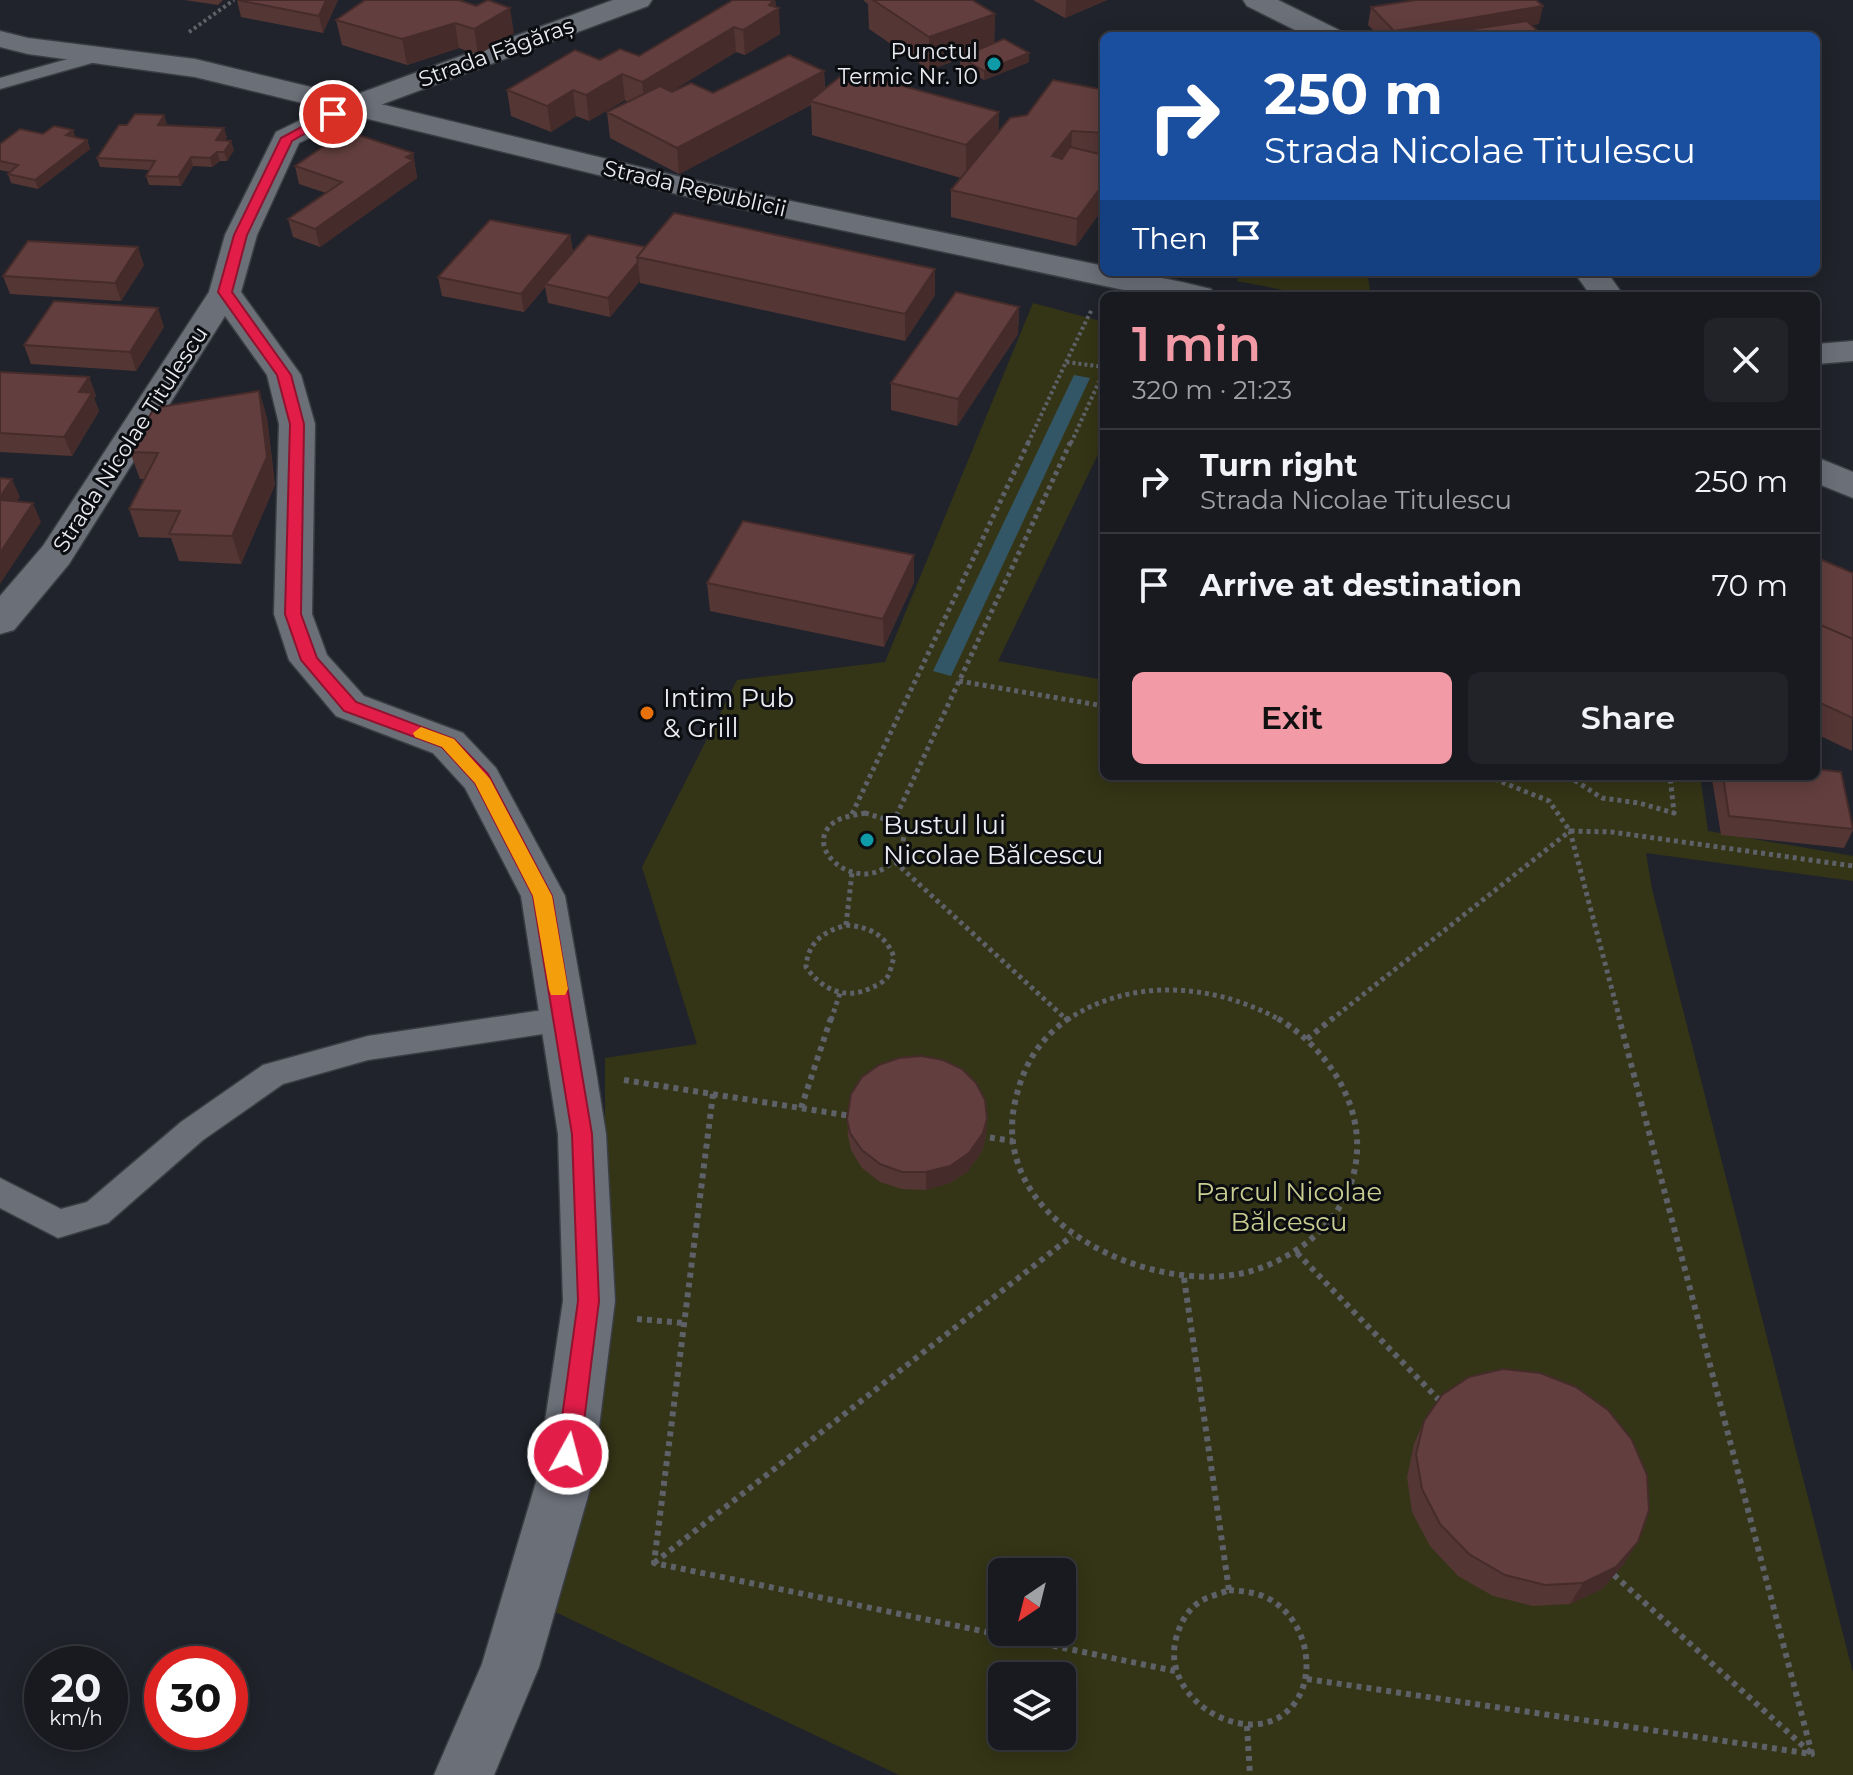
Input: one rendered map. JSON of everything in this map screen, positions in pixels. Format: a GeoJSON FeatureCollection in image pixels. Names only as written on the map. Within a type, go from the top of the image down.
{"type":"FeatureCollection","features":[{"type":"Feature","properties":{"kind":"street","name":"Strada Făgăraș"},"geometry":{"type":"LineString","coordinates":[[354,105],[638,0]]}},
{"type":"Feature","properties":{"kind":"street"},"geometry":{"type":"LineString","coordinates":[[1257,0],[1321,32]]}},
{"type":"Feature","properties":{"kind":"street","name":"Strada Republicii"},"geometry":{"type":"LineString","coordinates":[[0,18],[119,43],[195,68]]}},
{"type":"Feature","properties":{"kind":"street","name":"Strada Republicii"},"geometry":{"type":"LineString","coordinates":[[0,39],[195,68],[714,194],[1100,276]]}},
{"type":"Feature","properties":{"kind":"street","name":"Strada Nicolae Titulescu"},"geometry":{"type":"LineString","coordinates":[[0,621],[56,555],[225,292],[241,235],[287,138],[354,105]]}},
{"type":"Feature","properties":{"kind":"street","name":"Strada Republicii"},"geometry":{"type":"LineString","coordinates":[[1102,276],[1180,292]]}},
{"type":"Feature","properties":{"kind":"street"},"geometry":{"type":"LineString","coordinates":[[225,292],[284,375],[297,424],[293,614],[309,660],[350,706],[448,743],[481,779],[543,896],[572,1071],[582,1134],[589,1301],[564,1482],[510,1667],[464,1775]]}},
{"type":"Feature","properties":{"kind":"street"},"geometry":{"type":"LineString","coordinates":[[1820,354],[1853,351]]}},
{"type":"Feature","properties":{"kind":"street"},"geometry":{"type":"LineString","coordinates":[[1820,470],[1853,487]]}},
{"type":"Feature","properties":{"kind":"lane"},"geometry":{"type":"LineString","coordinates":[[0,84],[100,55]]}},
{"type":"Feature","properties":{"kind":"lane"},"geometry":{"type":"LineString","coordinates":[[0,1192],[58,1224],[97,1213],[192,1131],[274,1074],[368,1048],[563,1019]]}},
{"type":"Feature","properties":{"kind":"path"},"geometry":{"type":"LineString","coordinates":[[158,55],[234,0]]}},
{"type":"Feature","properties":{"kind":"path"},"geometry":{"type":"LineString","coordinates":[[852,814],[1107,277]]}},
{"type":"Feature","properties":{"kind":"path"},"geometry":{"type":"LineString","coordinates":[[1066,362],[1100,368]]}},
{"type":"Feature","properties":{"kind":"path"},"geometry":{"type":"LineString","coordinates":[[893,823],[1100,378]]}},
{"type":"Feature","properties":{"kind":"path"},"geometry":{"type":"LineString","coordinates":[[959,681],[1100,705]]}},
{"type":"Feature","properties":{"kind":"path"},"geometry":{"type":"LineString","coordinates":[[1497,780],[1549,801],[1570,831],[1812,1754]]}},
{"type":"Feature","properties":{"kind":"path"},"geometry":{"type":"LineString","coordinates":[[1574,780],[1602,798],[1639,803],[1674,813],[1670,780]]}},
{"type":"Feature","properties":{"kind":"path"},"geometry":{"type":"LineString","coordinates":[[852,814],[878,815],[893,823],[904,836],[904,846],[895,862],[879,871],[852,873],[830,862],[822,844],[831,825],[852,814]]}},
{"type":"Feature","properties":{"kind":"path"},"geometry":{"type":"LineString","coordinates":[[1307,1039],[1570,831],[1612,832],[1853,866]]}},
{"type":"Feature","properties":{"kind":"path"},"geometry":{"type":"LineString","coordinates":[[895,862],[1067,1020]]}},
{"type":"Feature","properties":{"kind":"path"},"geometry":{"type":"LineString","coordinates":[[846,925],[852,873]]}},
{"type":"Feature","properties":{"kind":"path"},"geometry":{"type":"LineString","coordinates":[[846,925],[860,926],[884,936],[894,957],[887,978],[877,987],[864,992],[840,993],[821,987],[811,978],[806,967],[810,945],[819,935],[846,925]]}},
{"type":"Feature","properties":{"kind":"path"},"geometry":{"type":"LineString","coordinates":[[1156,989],[1210,992],[1263,1010],[1307,1039],[1340,1079],[1358,1125],[1356,1173],[1335,1218],[1297,1253],[1244,1273],[1184,1278],[1124,1265],[1072,1236],[1034,1196],[1013,1141],[1011,1101],[1028,1058],[1060,1023],[1104,999],[1156,989]]}},
{"type":"Feature","properties":{"kind":"path"},"geometry":{"type":"LineString","coordinates":[[801,1108],[840,993]]}},
{"type":"Feature","properties":{"kind":"path"},"geometry":{"type":"LineString","coordinates":[[572,1071],[861,1117]]}},
{"type":"Feature","properties":{"kind":"path"},"geometry":{"type":"LineString","coordinates":[[654,1563],[713,1094]]}},
{"type":"Feature","properties":{"kind":"path"},"geometry":{"type":"LineString","coordinates":[[967,1134],[1013,1141]]}},
{"type":"Feature","properties":{"kind":"path"},"geometry":{"type":"LineString","coordinates":[[654,1563],[1072,1236]]}},
{"type":"Feature","properties":{"kind":"path"},"geometry":{"type":"LineString","coordinates":[[1297,1253],[1447,1409]]}},
{"type":"Feature","properties":{"kind":"path"},"geometry":{"type":"LineString","coordinates":[[1184,1278],[1229,1590]]}},
{"type":"Feature","properties":{"kind":"path"},"geometry":{"type":"LineString","coordinates":[[654,1563],[1175,1671]]}},
{"type":"Feature","properties":{"kind":"path"},"geometry":{"type":"LineString","coordinates":[[1614,1575],[1812,1754]]}},
{"type":"Feature","properties":{"kind":"path"},"geometry":{"type":"LineString","coordinates":[[1229,1590],[1252,1592],[1274,1602],[1291,1618],[1303,1637],[1308,1658],[1307,1679],[1299,1698],[1285,1714],[1268,1723],[1247,1726],[1225,1722],[1203,1711],[1185,1693],[1175,1671],[1172,1648],[1177,1626],[1183,1616],[1208,1595],[1229,1590]]}},
{"type":"Feature","properties":{"kind":"path"},"geometry":{"type":"LineString","coordinates":[[1307,1679],[1812,1754]]}},
{"type":"Feature","properties":{"kind":"path"},"geometry":{"type":"LineString","coordinates":[[1247,1726],[1250,1775]]}},
{"type":"Feature","properties":{"kind":"green space"},"geometry":{"type":"Polygon","coordinates":[[[1239,276],[1368,276],[1370,292],[1293,292],[1237,281],[1239,276]]]}},
{"type":"Feature","properties":{"kind":"green space","name":"Parcul Nicolae Bălcescu"},"geometry":{"type":"Polygon","coordinates":[[[1033,303],[1100,321],[1100,450],[998,661],[1100,679],[1100,780],[1701,780],[1708,831],[1853,856],[1853,881],[1646,853],[1652,889],[1853,1673],[1853,1775],[899,1775],[551,1610],[605,1354],[605,1058],[697,1044],[642,867],[737,680],[885,662],[1033,303]]]}},
{"type":"Feature","properties":{"kind":"water"},"geometry":{"type":"Polygon","coordinates":[[[1074,375],[1090,378],[951,676],[933,671],[1074,375]]]}},
{"type":"Feature","properties":{"kind":"building"},"geometry":{"type":"Polygon","coordinates":[[[237,0],[326,0],[319,16],[237,0]]]}},
{"type":"Feature","properties":{"kind":"building"},"geometry":{"type":"Polygon","coordinates":[[[365,0],[459,0],[476,6],[488,0],[510,8],[474,29],[455,23],[402,39],[336,20],[365,0]]]}},
{"type":"Feature","properties":{"kind":"building"},"geometry":{"type":"Polygon","coordinates":[[[733,0],[774,0],[769,5],[779,8],[743,30],[734,27],[642,82],[622,74],[586,95],[573,90],[547,106],[507,90],[575,50],[600,60],[620,49],[639,56],[733,0]]]}},
{"type":"Feature","properties":{"kind":"building"},"geometry":{"type":"Polygon","coordinates":[[[873,0],[972,0],[995,14],[929,37],[873,0]]]}},
{"type":"Feature","properties":{"kind":"building"},"geometry":{"type":"Polygon","coordinates":[[[1416,0],[1536,0],[1543,6],[1394,31],[1371,7],[1416,0]]]}},
{"type":"Feature","properties":{"kind":"building"},"geometry":{"type":"Polygon","coordinates":[[[1527,21],[1539,32],[1452,32],[1527,21]]]}},
{"type":"Feature","properties":{"kind":"building"},"geometry":{"type":"Polygon","coordinates":[[[1004,39],[1029,53],[984,71],[960,57],[1004,39]]]}},
{"type":"Feature","properties":{"kind":"building"},"geometry":{"type":"Polygon","coordinates":[[[789,55],[824,71],[677,148],[607,112],[660,86],[672,92],[691,83],[713,93],[789,55]]]}},
{"type":"Feature","properties":{"kind":"building"},"geometry":{"type":"Polygon","coordinates":[[[847,71],[999,112],[966,145],[810,101],[847,71]]]}},
{"type":"Feature","properties":{"kind":"building"},"geometry":{"type":"Polygon","coordinates":[[[1053,80],[1100,89],[1100,133],[1072,131],[1052,156],[1062,159],[1070,147],[1100,154],[1100,188],[1077,219],[951,190],[1010,118],[1027,115],[1053,80]]]}},
{"type":"Feature","properties":{"kind":"building"},"geometry":{"type":"Polygon","coordinates":[[[135,114],[164,115],[158,125],[224,128],[216,140],[231,141],[224,152],[217,152],[210,158],[191,157],[178,177],[146,176],[155,161],[97,158],[119,125],[127,125],[135,114]]]}},
{"type":"Feature","properties":{"kind":"building"},"geometry":{"type":"Polygon","coordinates":[[[54,126],[73,130],[66,135],[87,140],[35,180],[8,174],[18,165],[0,161],[0,144],[20,129],[43,134],[54,126]]]}},
{"type":"Feature","properties":{"kind":"building"},"geometry":{"type":"Polygon","coordinates":[[[346,131],[413,153],[406,157],[413,160],[315,229],[288,219],[342,182],[295,166],[346,131]]]}},
{"type":"Feature","properties":{"kind":"building"},"geometry":{"type":"Polygon","coordinates":[[[674,213],[935,269],[905,314],[637,257],[674,213]]]}},
{"type":"Feature","properties":{"kind":"building"},"geometry":{"type":"Polygon","coordinates":[[[490,220],[570,235],[521,294],[438,277],[490,220]]]}},
{"type":"Feature","properties":{"kind":"building"},"geometry":{"type":"Polygon","coordinates":[[[588,235],[645,247],[637,257],[638,262],[608,298],[545,284],[588,235]]]}},
{"type":"Feature","properties":{"kind":"building"},"geometry":{"type":"Polygon","coordinates":[[[28,241],[138,247],[115,283],[3,276],[28,241]]]}},
{"type":"Feature","properties":{"kind":"building"},"geometry":{"type":"Polygon","coordinates":[[[956,292],[1019,307],[958,399],[891,383],[956,292]]]}},
{"type":"Feature","properties":{"kind":"building"},"geometry":{"type":"Polygon","coordinates":[[[54,301],[158,308],[130,352],[24,345],[54,301]]]}},
{"type":"Feature","properties":{"kind":"building"},"geometry":{"type":"Polygon","coordinates":[[[0,372],[89,377],[79,392],[92,393],[64,437],[0,433],[0,372]]]}},
{"type":"Feature","properties":{"kind":"building"},"geometry":{"type":"Polygon","coordinates":[[[259,391],[267,457],[232,536],[169,534],[180,511],[129,509],[158,453],[130,452],[154,408],[259,391]]]}},
{"type":"Feature","properties":{"kind":"building"},"geometry":{"type":"Polygon","coordinates":[[[0,478],[12,479],[0,497],[0,478]]]}},
{"type":"Feature","properties":{"kind":"building"},"geometry":{"type":"Polygon","coordinates":[[[0,500],[33,503],[0,553],[0,500]]]}},
{"type":"Feature","properties":{"kind":"building"},"geometry":{"type":"Polygon","coordinates":[[[743,521],[914,555],[883,619],[707,583],[743,521]]]}},
{"type":"Feature","properties":{"kind":"building"},"geometry":{"type":"Polygon","coordinates":[[[1820,559],[1853,573],[1853,639],[1820,625],[1820,559]]]}},
{"type":"Feature","properties":{"kind":"building"},"geometry":{"type":"Polygon","coordinates":[[[1820,625],[1853,639],[1853,718],[1820,703],[1820,625]]]}},
{"type":"Feature","properties":{"kind":"building"},"geometry":{"type":"Polygon","coordinates":[[[1820,769],[1841,772],[1853,829],[1729,816],[1724,780],[1820,780],[1820,769]]]}},
{"type":"Feature","properties":{"kind":"building"},"geometry":{"type":"Polygon","coordinates":[[[921,1056],[943,1060],[962,1069],[976,1083],[985,1100],[987,1119],[983,1133],[969,1153],[950,1166],[926,1172],[902,1172],[880,1164],[862,1150],[850,1133],[847,1119],[851,1094],[862,1077],[879,1065],[899,1058],[921,1056]]]}},
{"type":"Feature","properties":{"kind":"building"},"geometry":{"type":"Polygon","coordinates":[[[1503,1369],[1540,1373],[1576,1387],[1608,1410],[1632,1440],[1647,1475],[1649,1510],[1638,1542],[1616,1567],[1583,1583],[1545,1585],[1505,1575],[1469,1554],[1440,1524],[1422,1489],[1416,1454],[1424,1421],[1442,1395],[1469,1377],[1503,1369]]]}},
{"type":"Feature","properties":{"kind":"slow traffic"},"geometry":{"type":"LineString","coordinates":[[421,733],[448,743],[481,779],[543,896],[558,989]]}},
{"type":"Feature","properties":{"kind":"place","name":"Punctul Termic Nr. 10"},"geometry":{"type":"Point","coordinates":[994,64]}},
{"type":"Feature","properties":{"kind":"place","name":"Intim Pub & Grill"},"geometry":{"type":"Point","coordinates":[647,713]}},
{"type":"Feature","properties":{"kind":"place","name":"Bustul lui Nicolae Bălcescu"},"geometry":{"type":"Point","coordinates":[867,840]}},
{"type":"Feature","properties":{"kind":"route"},"geometry":{"type":"LineString","coordinates":[[333,114],[287,138],[241,235],[225,292],[284,375],[297,424],[293,614],[309,660],[350,706],[448,743],[481,779],[543,896],[582,1134],[589,1301],[568,1454]]}}]}
